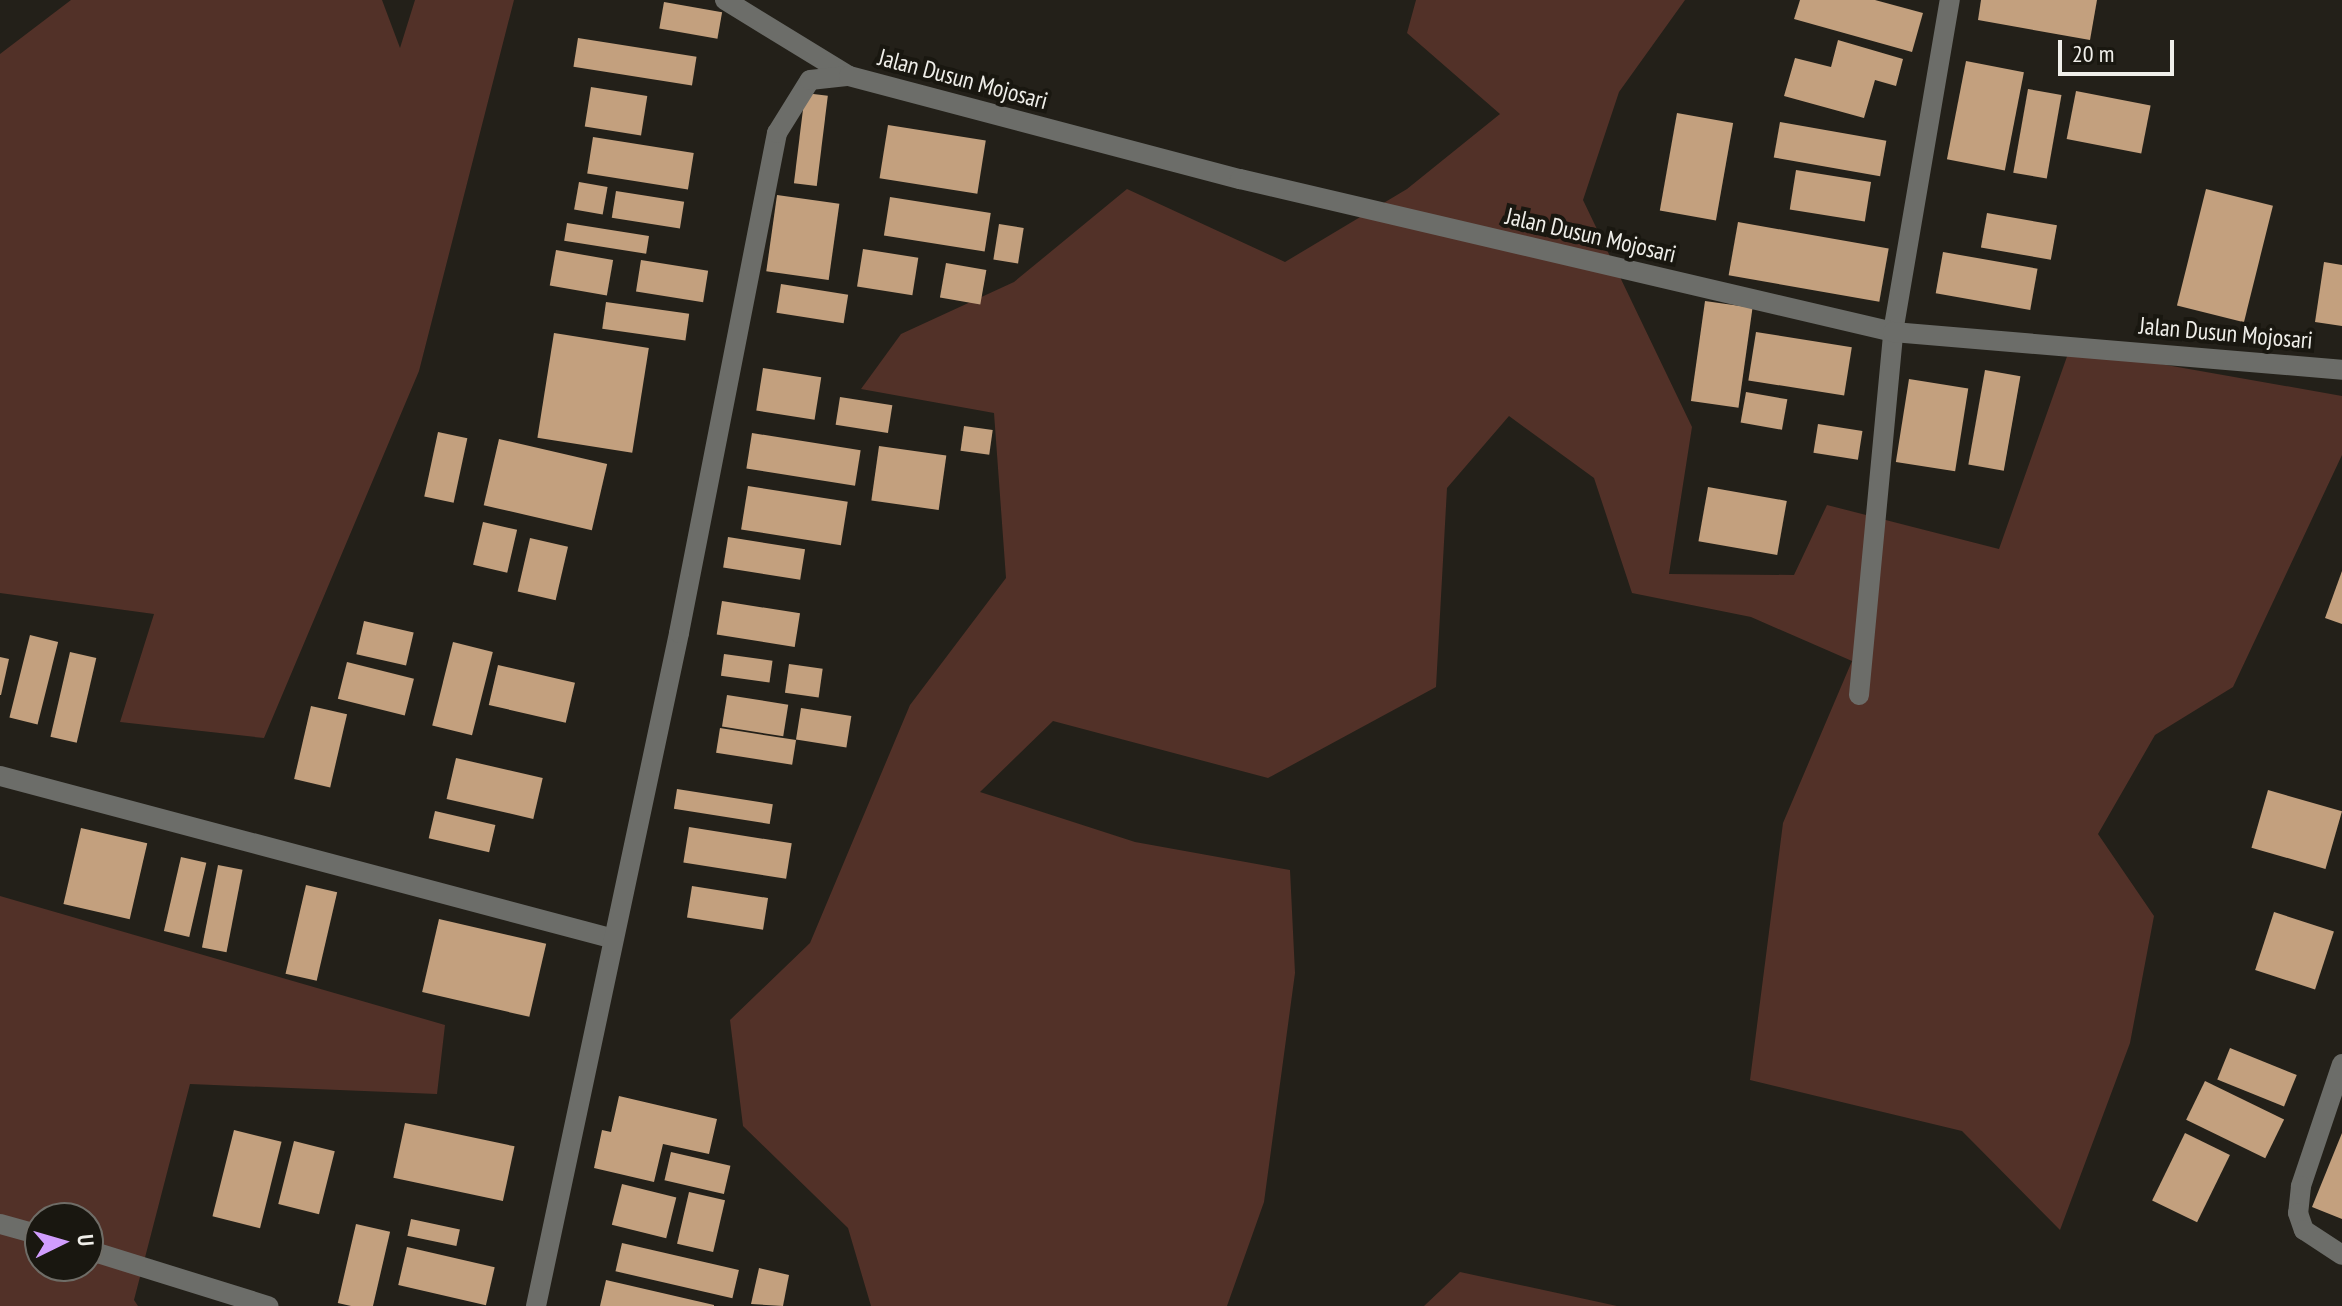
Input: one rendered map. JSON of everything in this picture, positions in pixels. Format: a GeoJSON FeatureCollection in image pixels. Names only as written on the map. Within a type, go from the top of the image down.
{"type":"FeatureCollection","features":[{"type":"Feature","properties":{"kind":"street"},"geometry":{"type":"LineString","coordinates":[[725,0],[845,77]]}},
{"type":"Feature","properties":{"kind":"street"},"geometry":{"type":"LineString","coordinates":[[1859,695],[1893,332],[1950,0]]}},
{"type":"Feature","properties":{"kind":"street"},"geometry":{"type":"LineString","coordinates":[[536,1306],[610,938],[679,633],[777,133],[810,80],[845,77]]}},
{"type":"Feature","properties":{"kind":"street","name":"Jalan Dusun Mojosari"},"geometry":{"type":"LineString","coordinates":[[845,77],[1240,179],[1893,332],[2342,370]]}},
{"type":"Feature","properties":{"kind":"street"},"geometry":{"type":"LineString","coordinates":[[0,776],[610,938]]}},
{"type":"Feature","properties":{"kind":"street"},"geometry":{"type":"LineString","coordinates":[[2342,1064],[2301,1186],[2298,1213],[2304,1230],[2342,1255]]}},
{"type":"Feature","properties":{"kind":"street"},"geometry":{"type":"LineString","coordinates":[[0,1224],[24,1231]]}},
{"type":"Feature","properties":{"kind":"street"},"geometry":{"type":"LineString","coordinates":[[104,1255],[268,1306]]}},
{"type":"Feature","properties":{"kind":"shaded area"},"geometry":{"type":"Polygon","coordinates":[[[71,0],[382,0],[400,48],[415,0],[514,0],[419,371],[264,738],[120,722],[154,614],[0,593],[0,54],[71,0]]]}},
{"type":"Feature","properties":{"kind":"shaded area"},"geometry":{"type":"Polygon","coordinates":[[[1416,0],[1685,0],[1619,92],[1583,200],[1692,427],[1669,574],[1794,575],[1827,505],[1999,549],[2070,348],[2342,396],[2342,455],[2233,687],[2155,735],[2098,834],[2154,916],[2130,1043],[2060,1230],[1962,1131],[1750,1080],[1783,823],[1852,661],[1751,617],[1632,593],[1594,478],[1509,416],[1447,488],[1436,687],[1268,778],[1053,721],[980,792],[1135,842],[1290,870],[1295,973],[1264,1202],[1227,1306],[871,1306],[848,1228],[743,1126],[730,1020],[810,943],[910,705],[1006,578],[994,413],[861,389],[901,334],[1014,282],[1127,189],[1285,262],[1407,189],[1500,114],[1407,33],[1416,0]]]}},
{"type":"Feature","properties":{"kind":"shaded area"},"geometry":{"type":"Polygon","coordinates":[[[0,896],[445,1025],[437,1094],[190,1084],[134,1300],[138,1306],[0,1306],[0,896]]]}},
{"type":"Feature","properties":{"kind":"shaded area"},"geometry":{"type":"Polygon","coordinates":[[[1460,1272],[1617,1306],[1424,1306],[1460,1272]]]}},
{"type":"Feature","properties":{"kind":"building"},"geometry":{"type":"Polygon","coordinates":[[[1800,0],[1875,0],[1923,13],[1912,52],[1794,19],[1800,0]]]}},
{"type":"Feature","properties":{"kind":"building"},"geometry":{"type":"Polygon","coordinates":[[[1981,0],[2097,0],[2090,40],[1978,20],[1981,0]]]}},
{"type":"Feature","properties":{"kind":"building"},"geometry":{"type":"Polygon","coordinates":[[[664,2],[722,12],[717,39],[659,29],[664,2]]]}},
{"type":"Feature","properties":{"kind":"building"},"geometry":{"type":"Polygon","coordinates":[[[578,38],[697,57],[692,85],[573,67],[578,38]]]}},
{"type":"Feature","properties":{"kind":"building"},"geometry":{"type":"Polygon","coordinates":[[[1838,40],[1903,59],[1896,86],[1875,80],[1864,118],[1784,96],[1795,58],[1831,67],[1838,40]]]}},
{"type":"Feature","properties":{"kind":"building"},"geometry":{"type":"Polygon","coordinates":[[[1966,61],[2024,72],[2005,170],[1947,159],[1966,61]]]}},
{"type":"Feature","properties":{"kind":"building"},"geometry":{"type":"Polygon","coordinates":[[[591,87],[647,96],[641,135],[585,127],[591,87]]]}},
{"type":"Feature","properties":{"kind":"building"},"geometry":{"type":"Polygon","coordinates":[[[2028,89],[2061,95],[2047,179],[2013,173],[2028,89]]]}},
{"type":"Feature","properties":{"kind":"building"},"geometry":{"type":"Polygon","coordinates":[[[2076,91],[2151,106],[2141,154],[2067,139],[2076,91]]]}},
{"type":"Feature","properties":{"kind":"building"},"geometry":{"type":"Polygon","coordinates":[[[805,93],[828,96],[817,186],[794,183],[805,93]]]}},
{"type":"Feature","properties":{"kind":"building"},"geometry":{"type":"Polygon","coordinates":[[[1677,113],[1733,123],[1716,220],[1660,210],[1677,113]]]}},
{"type":"Feature","properties":{"kind":"building"},"geometry":{"type":"Polygon","coordinates":[[[1780,122],[1886,141],[1880,176],[1774,157],[1780,122]]]}},
{"type":"Feature","properties":{"kind":"building"},"geometry":{"type":"Polygon","coordinates":[[[888,125],[986,140],[977,194],[880,178],[888,125]]]}},
{"type":"Feature","properties":{"kind":"building"},"geometry":{"type":"Polygon","coordinates":[[[593,137],[694,153],[688,190],[587,174],[593,137]]]}},
{"type":"Feature","properties":{"kind":"building"},"geometry":{"type":"Polygon","coordinates":[[[1796,170],[1871,182],[1865,221],[1790,210],[1796,170]]]}},
{"type":"Feature","properties":{"kind":"building"},"geometry":{"type":"Polygon","coordinates":[[[579,182],[608,187],[603,215],[574,210],[579,182]]]}},
{"type":"Feature","properties":{"kind":"building"},"geometry":{"type":"Polygon","coordinates":[[[2206,189],[2273,206],[2244,322],[2177,305],[2206,189]]]}},
{"type":"Feature","properties":{"kind":"building"},"geometry":{"type":"Polygon","coordinates":[[[616,191],[684,202],[680,228],[612,218],[616,191]]]}},
{"type":"Feature","properties":{"kind":"building"},"geometry":{"type":"Polygon","coordinates":[[[777,195],[839,204],[829,280],[766,271],[777,195]]]}},
{"type":"Feature","properties":{"kind":"building"},"geometry":{"type":"Polygon","coordinates":[[[890,197],[991,213],[985,251],[884,236],[890,197]]]}},
{"type":"Feature","properties":{"kind":"building"},"geometry":{"type":"Polygon","coordinates":[[[1987,213],[2057,225],[2051,260],[1981,247],[1987,213]]]}},
{"type":"Feature","properties":{"kind":"building"},"geometry":{"type":"Polygon","coordinates":[[[1738,222],[1889,249],[1879,302],[1729,275],[1738,222]]]}},
{"type":"Feature","properties":{"kind":"building"},"geometry":{"type":"Polygon","coordinates":[[[567,223],[649,236],[646,254],[564,241],[567,223]]]}},
{"type":"Feature","properties":{"kind":"building"},"geometry":{"type":"Polygon","coordinates":[[[999,224],[1024,228],[1018,263],[993,260],[999,224]]]}},
{"type":"Feature","properties":{"kind":"building"},"geometry":{"type":"Polygon","coordinates":[[[863,249],[918,258],[912,295],[857,287],[863,249]]]}},
{"type":"Feature","properties":{"kind":"building"},"geometry":{"type":"Polygon","coordinates":[[[556,250],[613,260],[607,296],[550,285],[556,250]]]}},
{"type":"Feature","properties":{"kind":"building"},"geometry":{"type":"Polygon","coordinates":[[[1943,252],[2038,269],[2030,310],[1936,293],[1943,252]]]}},
{"type":"Feature","properties":{"kind":"building"},"geometry":{"type":"Polygon","coordinates":[[[641,260],[708,271],[703,302],[636,292],[641,260]]]}},
{"type":"Feature","properties":{"kind":"building"},"geometry":{"type":"Polygon","coordinates":[[[2324,262],[2342,265],[2342,326],[2315,322],[2324,262]]]}},
{"type":"Feature","properties":{"kind":"building"},"geometry":{"type":"Polygon","coordinates":[[[946,263],[986,270],[980,305],[940,297],[946,263]]]}},
{"type":"Feature","properties":{"kind":"building"},"geometry":{"type":"Polygon","coordinates":[[[781,284],[848,295],[844,323],[776,313],[781,284]]]}},
{"type":"Feature","properties":{"kind":"building"},"geometry":{"type":"Polygon","coordinates":[[[1705,301],[1753,308],[1738,408],[1691,401],[1705,301]]]}},
{"type":"Feature","properties":{"kind":"building"},"geometry":{"type":"Polygon","coordinates":[[[606,302],[689,314],[685,340],[602,329],[606,302]]]}},
{"type":"Feature","properties":{"kind":"building"},"geometry":{"type":"Polygon","coordinates":[[[1756,332],[1852,347],[1844,396],[1748,380],[1756,332]]]}},
{"type":"Feature","properties":{"kind":"building"},"geometry":{"type":"Polygon","coordinates":[[[554,333],[649,348],[632,453],[537,438],[554,333]]]}},
{"type":"Feature","properties":{"kind":"building"},"geometry":{"type":"Polygon","coordinates":[[[763,368],[821,377],[815,420],[756,410],[763,368]]]}},
{"type":"Feature","properties":{"kind":"building"},"geometry":{"type":"Polygon","coordinates":[[[1985,370],[2020,376],[2004,471],[1968,465],[1985,370]]]}},
{"type":"Feature","properties":{"kind":"building"},"geometry":{"type":"Polygon","coordinates":[[[1909,379],[1968,388],[1955,471],[1896,462],[1909,379]]]}},
{"type":"Feature","properties":{"kind":"building"},"geometry":{"type":"Polygon","coordinates":[[[1746,392],[1787,399],[1782,430],[1741,423],[1746,392]]]}},
{"type":"Feature","properties":{"kind":"building"},"geometry":{"type":"Polygon","coordinates":[[[840,397],[892,405],[888,433],[836,425],[840,397]]]}},
{"type":"Feature","properties":{"kind":"building"},"geometry":{"type":"Polygon","coordinates":[[[1818,424],[1862,431],[1858,460],[1813,453],[1818,424]]]}},
{"type":"Feature","properties":{"kind":"building"},"geometry":{"type":"Polygon","coordinates":[[[964,426],[993,430],[989,455],[961,451],[964,426]]]}},
{"type":"Feature","properties":{"kind":"building"},"geometry":{"type":"Polygon","coordinates":[[[438,432],[467,438],[454,503],[424,497],[438,432]]]}},
{"type":"Feature","properties":{"kind":"building"},"geometry":{"type":"Polygon","coordinates":[[[752,433],[861,450],[855,486],[746,469],[752,433]]]}},
{"type":"Feature","properties":{"kind":"building"},"geometry":{"type":"Polygon","coordinates":[[[499,439],[607,464],[592,530],[484,505],[499,439]]]}},
{"type":"Feature","properties":{"kind":"building"},"geometry":{"type":"Polygon","coordinates":[[[879,446],[946,455],[939,510],[871,500],[879,446]]]}},
{"type":"Feature","properties":{"kind":"building"},"geometry":{"type":"Polygon","coordinates":[[[748,486],[848,502],[841,545],[741,529],[748,486]]]}},
{"type":"Feature","properties":{"kind":"building"},"geometry":{"type":"Polygon","coordinates":[[[1708,487],[1787,501],[1777,555],[1698,541],[1708,487]]]}},
{"type":"Feature","properties":{"kind":"building"},"geometry":{"type":"Polygon","coordinates":[[[483,522],[517,530],[507,573],[473,565],[483,522]]]}},
{"type":"Feature","properties":{"kind":"building"},"geometry":{"type":"Polygon","coordinates":[[[728,537],[805,549],[800,580],[723,568],[728,537]]]}},
{"type":"Feature","properties":{"kind":"building"},"geometry":{"type":"Polygon","coordinates":[[[530,538],[568,547],[556,600],[518,592],[530,538]]]}},
{"type":"Feature","properties":{"kind":"building"},"geometry":{"type":"Polygon","coordinates":[[[2342,571],[2342,624],[2325,618],[2342,571]]]}},
{"type":"Feature","properties":{"kind":"building"},"geometry":{"type":"Polygon","coordinates":[[[722,601],[800,613],[795,647],[717,635],[722,601]]]}},
{"type":"Feature","properties":{"kind":"building"},"geometry":{"type":"Polygon","coordinates":[[[364,621],[414,632],[406,666],[356,654],[364,621]]]}},
{"type":"Feature","properties":{"kind":"building"},"geometry":{"type":"Polygon","coordinates":[[[30,635],[58,642],[38,724],[9,717],[30,635]]]}},
{"type":"Feature","properties":{"kind":"building"},"geometry":{"type":"Polygon","coordinates":[[[453,642],[493,652],[472,735],[432,725],[453,642]]]}},
{"type":"Feature","properties":{"kind":"building"},"geometry":{"type":"Polygon","coordinates":[[[70,652],[96,658],[77,743],[50,737],[70,652]]]}},
{"type":"Feature","properties":{"kind":"building"},"geometry":{"type":"Polygon","coordinates":[[[724,654],[773,661],[769,683],[721,676],[724,654]]]}},
{"type":"Feature","properties":{"kind":"building"},"geometry":{"type":"Polygon","coordinates":[[[0,657],[9,659],[1,695],[0,695],[0,657]]]}},
{"type":"Feature","properties":{"kind":"building"},"geometry":{"type":"Polygon","coordinates":[[[347,662],[414,679],[405,716],[338,699],[347,662]]]}},
{"type":"Feature","properties":{"kind":"building"},"geometry":{"type":"Polygon","coordinates":[[[789,664],[823,669],[819,697],[785,693],[789,664]]]}},
{"type":"Feature","properties":{"kind":"building"},"geometry":{"type":"Polygon","coordinates":[[[498,665],[575,683],[566,723],[489,705],[498,665]]]}},
{"type":"Feature","properties":{"kind":"building"},"geometry":{"type":"Polygon","coordinates":[[[727,695],[788,705],[783,736],[722,727],[727,695]]]}},
{"type":"Feature","properties":{"kind":"building"},"geometry":{"type":"Polygon","coordinates":[[[311,706],[347,714],[330,787],[294,779],[311,706]]]}},
{"type":"Feature","properties":{"kind":"building"},"geometry":{"type":"Polygon","coordinates":[[[801,708],[851,716],[846,748],[796,740],[801,708]]]}},
{"type":"Feature","properties":{"kind":"building"},"geometry":{"type":"Polygon","coordinates":[[[720,728],[796,740],[792,765],[716,753],[720,728]]]}},
{"type":"Feature","properties":{"kind":"building"},"geometry":{"type":"Polygon","coordinates":[[[456,758],[543,778],[533,819],[447,799],[456,758]]]}},
{"type":"Feature","properties":{"kind":"building"},"geometry":{"type":"Polygon","coordinates":[[[677,789],[773,804],[770,824],[674,809],[677,789]]]}},
{"type":"Feature","properties":{"kind":"building"},"geometry":{"type":"Polygon","coordinates":[[[2268,790],[2342,811],[2325,869],[2251,848],[2268,790]]]}},
{"type":"Feature","properties":{"kind":"building"},"geometry":{"type":"Polygon","coordinates":[[[435,811],[495,825],[489,852],[429,838],[435,811]]]}},
{"type":"Feature","properties":{"kind":"building"},"geometry":{"type":"Polygon","coordinates":[[[689,827],[792,843],[786,879],[683,863],[689,827]]]}},
{"type":"Feature","properties":{"kind":"building"},"geometry":{"type":"Polygon","coordinates":[[[81,828],[147,843],[130,919],[63,904],[81,828]]]}},
{"type":"Feature","properties":{"kind":"building"},"geometry":{"type":"Polygon","coordinates":[[[181,857],[206,863],[189,937],[164,931],[181,857]]]}},
{"type":"Feature","properties":{"kind":"building"},"geometry":{"type":"Polygon","coordinates":[[[218,865],[243,870],[227,952],[202,947],[218,865]]]}},
{"type":"Feature","properties":{"kind":"building"},"geometry":{"type":"Polygon","coordinates":[[[306,885],[337,892],[317,981],[286,974],[306,885]]]}},
{"type":"Feature","properties":{"kind":"building"},"geometry":{"type":"Polygon","coordinates":[[[692,886],[768,898],[763,930],[687,918],[692,886]]]}},
{"type":"Feature","properties":{"kind":"building"},"geometry":{"type":"Polygon","coordinates":[[[2274,912],[2334,931],[2315,989],[2255,970],[2274,912]]]}},
{"type":"Feature","properties":{"kind":"building"},"geometry":{"type":"Polygon","coordinates":[[[439,919],[546,944],[529,1017],[422,992],[439,919]]]}},
{"type":"Feature","properties":{"kind":"building"},"geometry":{"type":"Polygon","coordinates":[[[2230,1048],[2297,1075],[2284,1106],[2217,1080],[2230,1048]]]}},
{"type":"Feature","properties":{"kind":"building"},"geometry":{"type":"Polygon","coordinates":[[[2205,1081],[2284,1120],[2265,1158],[2186,1120],[2205,1081]]]}},
{"type":"Feature","properties":{"kind":"building"},"geometry":{"type":"Polygon","coordinates":[[[619,1096],[717,1119],[709,1154],[663,1144],[654,1182],[594,1168],[602,1130],[611,1132],[619,1096]]]}},
{"type":"Feature","properties":{"kind":"building"},"geometry":{"type":"Polygon","coordinates":[[[405,1123],[515,1146],[503,1201],[393,1178],[405,1123]]]}},
{"type":"Feature","properties":{"kind":"building"},"geometry":{"type":"Polygon","coordinates":[[[234,1130],[282,1142],[260,1228],[212,1216],[234,1130]]]}},
{"type":"Feature","properties":{"kind":"building"},"geometry":{"type":"Polygon","coordinates":[[[2185,1133],[2230,1155],[2197,1222],[2152,1200],[2185,1133]]]}},
{"type":"Feature","properties":{"kind":"building"},"geometry":{"type":"Polygon","coordinates":[[[2342,1133],[2342,1219],[2312,1207],[2342,1133]]]}},
{"type":"Feature","properties":{"kind":"building"},"geometry":{"type":"Polygon","coordinates":[[[294,1141],[335,1151],[319,1214],[278,1204],[294,1141]]]}},
{"type":"Feature","properties":{"kind":"building"},"geometry":{"type":"Polygon","coordinates":[[[671,1152],[730,1166],[724,1194],[664,1180],[671,1152]]]}},
{"type":"Feature","properties":{"kind":"building"},"geometry":{"type":"Polygon","coordinates":[[[622,1184],[676,1198],[666,1238],[612,1225],[622,1184]]]}},
{"type":"Feature","properties":{"kind":"building"},"geometry":{"type":"Polygon","coordinates":[[[689,1192],[725,1200],[713,1252],[677,1244],[689,1192]]]}},
{"type":"Feature","properties":{"kind":"building"},"geometry":{"type":"Polygon","coordinates":[[[411,1219],[460,1229],[456,1246],[407,1236],[411,1219]]]}},
{"type":"Feature","properties":{"kind":"building"},"geometry":{"type":"Polygon","coordinates":[[[356,1224],[390,1232],[373,1306],[338,1303],[356,1224]]]}},
{"type":"Feature","properties":{"kind":"building"},"geometry":{"type":"Polygon","coordinates":[[[622,1243],[739,1270],[732,1298],[615,1271],[622,1243]]]}},
{"type":"Feature","properties":{"kind":"building"},"geometry":{"type":"Polygon","coordinates":[[[407,1247],[495,1267],[486,1305],[398,1285],[407,1247]]]}},
{"type":"Feature","properties":{"kind":"building"},"geometry":{"type":"Polygon","coordinates":[[[759,1268],[789,1275],[783,1306],[751,1304],[759,1268]]]}},
{"type":"Feature","properties":{"kind":"building"},"geometry":{"type":"Polygon","coordinates":[[[606,1280],[714,1305],[714,1306],[600,1306],[606,1280]]]}}]}
